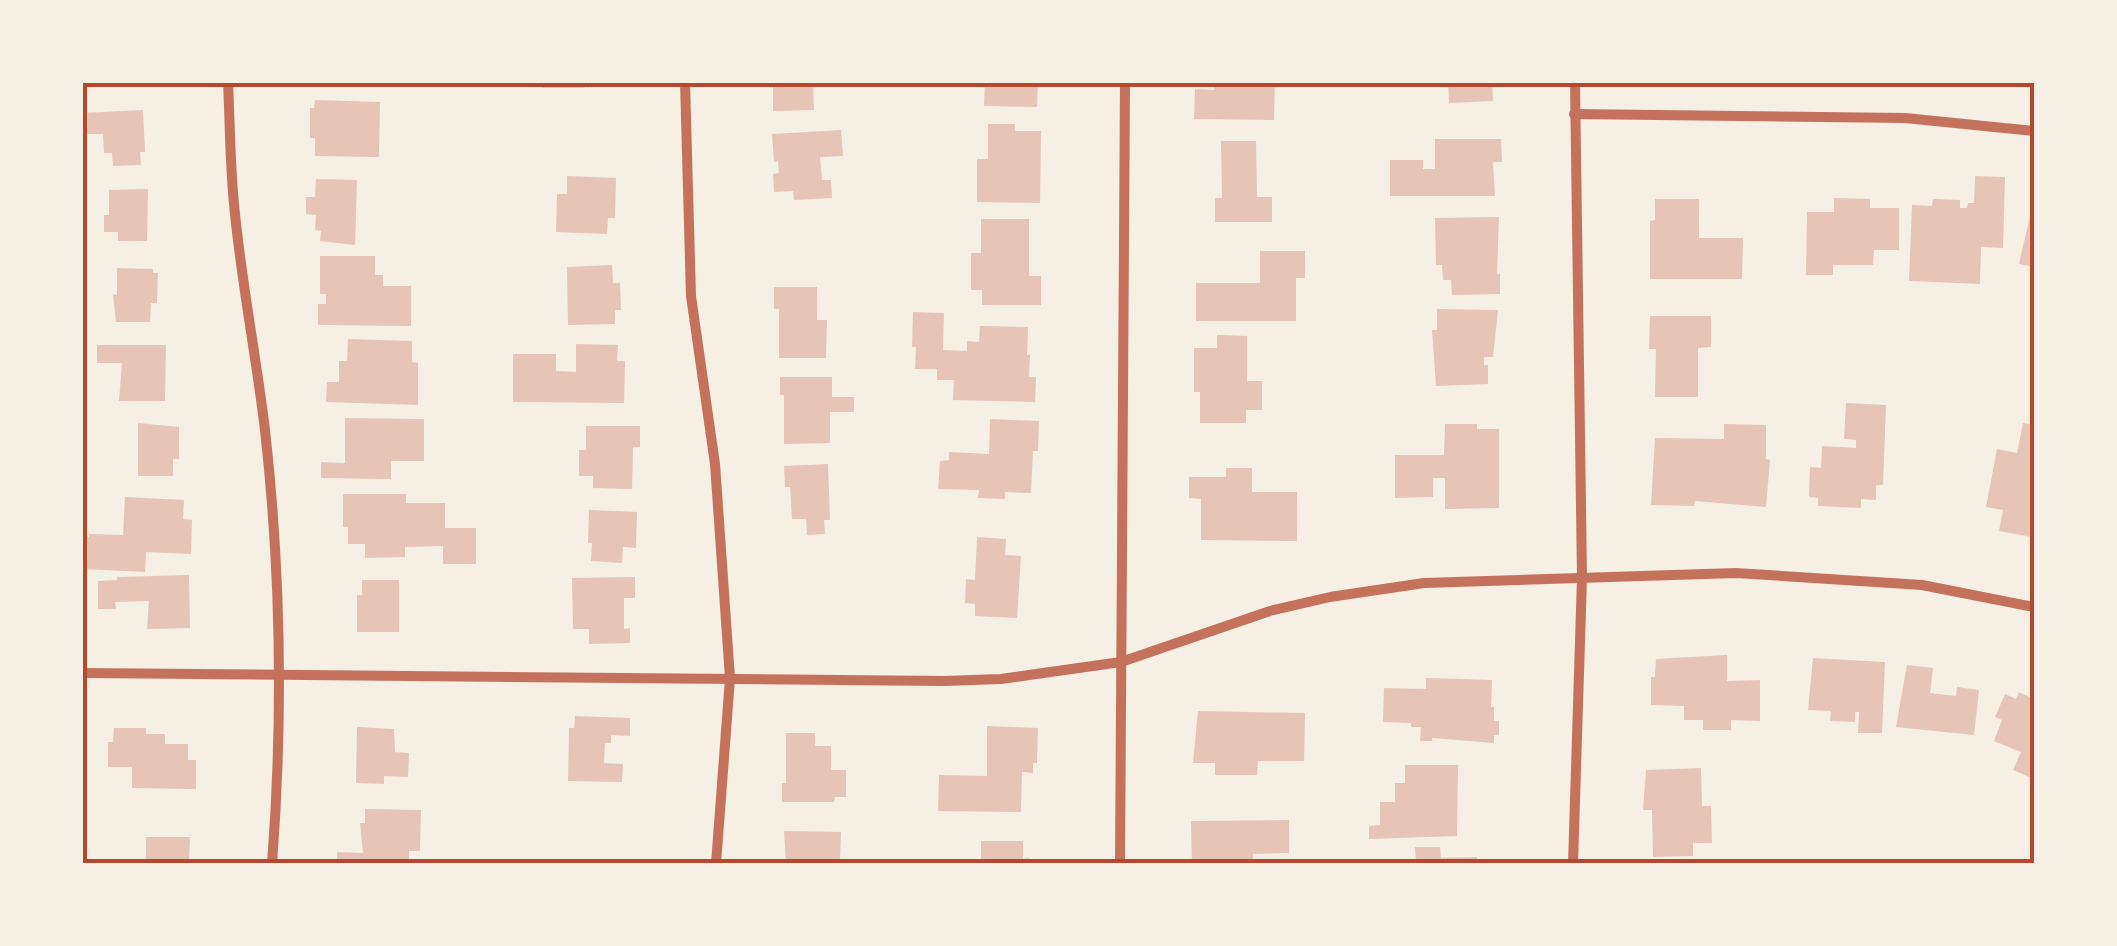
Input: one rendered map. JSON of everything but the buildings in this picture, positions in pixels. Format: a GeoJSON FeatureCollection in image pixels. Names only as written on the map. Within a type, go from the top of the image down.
{"type":"FeatureCollection","features":[{"type":"Feature","properties":{"kind":"street"},"geometry":{"type":"LineString","coordinates":[[228,82],[234,203],[265,432],[279,675],[278,797],[272,864]]}},
{"type":"Feature","properties":{"kind":"street"},"geometry":{"type":"LineString","coordinates":[[685,82],[691,296],[715,464],[730,678],[716,864]]}},
{"type":"Feature","properties":{"kind":"street"},"geometry":{"type":"LineString","coordinates":[[1120,864],[1125,82]]}},
{"type":"Feature","properties":{"kind":"street"},"geometry":{"type":"LineString","coordinates":[[1572,864],[1582,578],[1575,82]]}},
{"type":"Feature","properties":{"kind":"street"},"geometry":{"type":"LineString","coordinates":[[1574,114],[1904,118],[2034,131]]}},
{"type":"Feature","properties":{"kind":"street"},"geometry":{"type":"LineString","coordinates":[[82,673],[944,682],[1001,679],[1122,662],[1270,611],[1330,597],[1424,583],[1736,572],[1922,585],[2034,607]]}}]}
